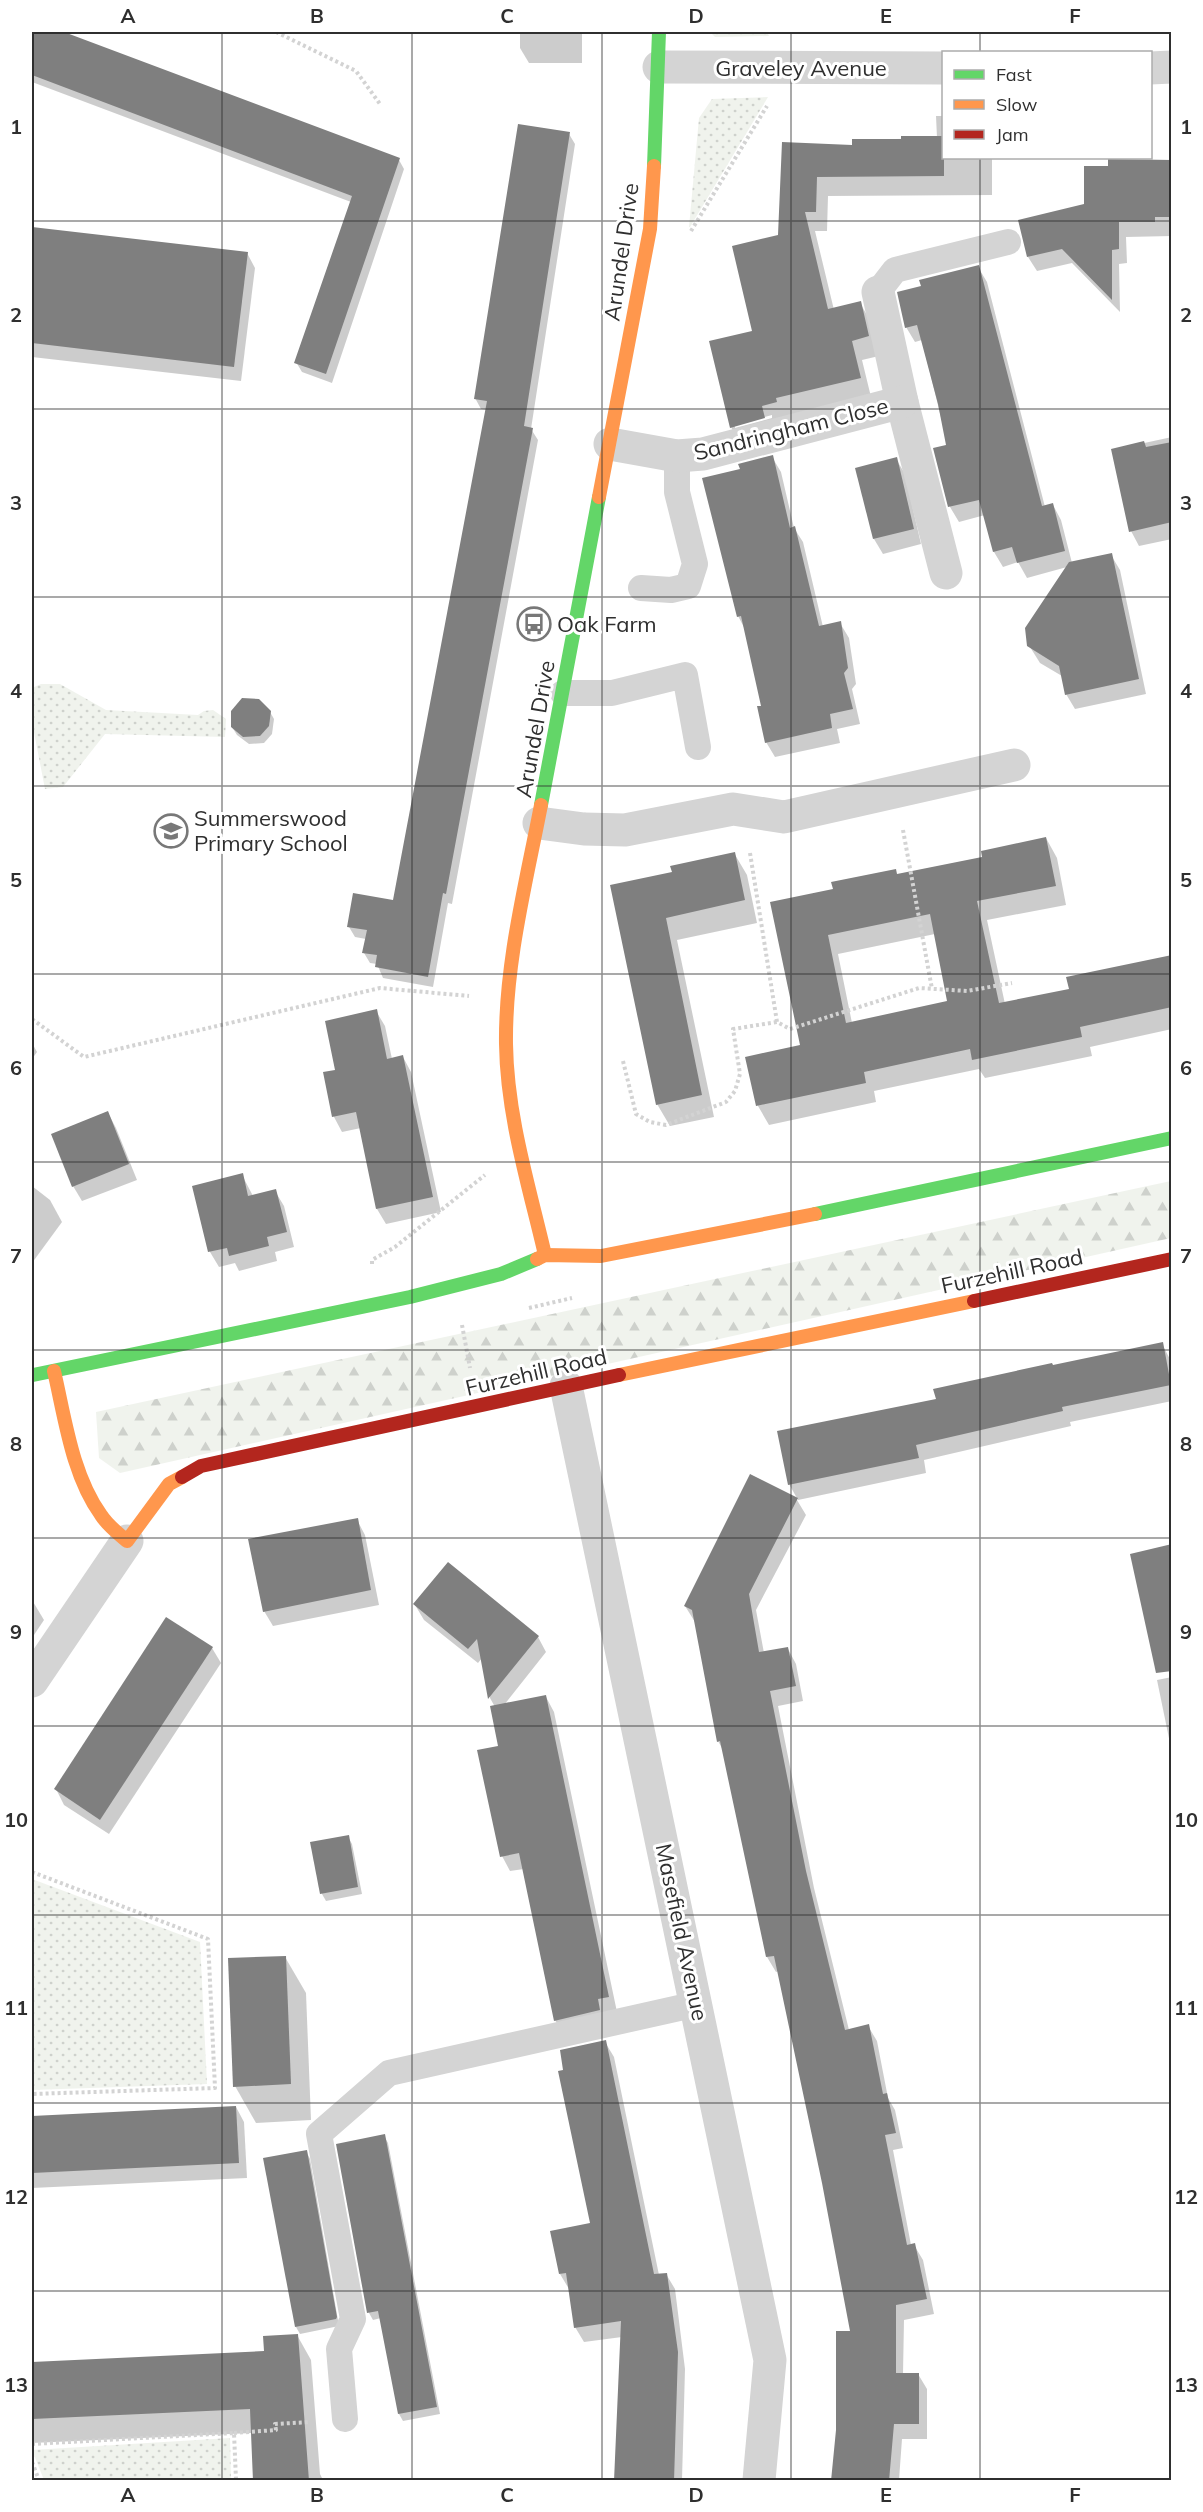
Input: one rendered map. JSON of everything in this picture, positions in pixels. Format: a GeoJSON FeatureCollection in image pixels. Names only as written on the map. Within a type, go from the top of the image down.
{"type":"FeatureCollection","features":[{"type":"Feature","properties":{"kind":"street","name":"Arundel Drive"},"geometry":{"type":"LineString","coordinates":[[545,1255],[511,1099],[506,1048],[507,999],[518,927],[650,229],[659,32]]}},
{"type":"Feature","properties":{"kind":"street","name":"Graveley Avenue"},"geometry":{"type":"LineString","coordinates":[[659,67],[942,68]]}},
{"type":"Feature","properties":{"kind":"street"},"geometry":{"type":"LineString","coordinates":[[1152,68],[1172,67]]}},
{"type":"Feature","properties":{"kind":"street","name":"Sandringham Close"},"geometry":{"type":"LineString","coordinates":[[878,291],[902,402],[946,573]]}},
{"type":"Feature","properties":{"kind":"street","name":"Sandringham Close"},"geometry":{"type":"LineString","coordinates":[[610,444],[676,456],[703,454],[902,402]]}},
{"type":"Feature","properties":{"kind":"street"},"geometry":{"type":"LineString","coordinates":[[539,823],[584,829],[625,830],[733,809],[784,817],[1014,765]]}},
{"type":"Feature","properties":{"kind":"street"},"geometry":{"type":"LineString","coordinates":[[32,1375],[410,1297],[501,1274],[545,1255],[601,1256],[775,1222],[1172,1138]]}},
{"type":"Feature","properties":{"kind":"street","name":"Furzehill Road"},"geometry":{"type":"LineString","coordinates":[[128,1541],[170,1484],[201,1466],[566,1386],[1172,1259]]}},
{"type":"Feature","properties":{"kind":"street"},"geometry":{"type":"LineString","coordinates":[[32,1681],[128,1541],[110,1528],[96,1509],[80,1467],[54,1371]]}},
{"type":"Feature","properties":{"kind":"street","name":"Masefield Avenue"},"geometry":{"type":"LineString","coordinates":[[566,1386],[770,2360],[759,2481]]}},
{"type":"Feature","properties":{"kind":"lane"},"geometry":{"type":"LineString","coordinates":[[878,291],[894,270],[1008,242]]}},
{"type":"Feature","properties":{"kind":"lane"},"geometry":{"type":"LineString","coordinates":[[640,588],[671,591],[688,586],[695,564],[677,492],[676,456]]}},
{"type":"Feature","properties":{"kind":"lane"},"geometry":{"type":"LineString","coordinates":[[563,693],[612,693],[685,675],[698,747]]}},
{"type":"Feature","properties":{"kind":"lane"},"geometry":{"type":"LineString","coordinates":[[345,2419],[339,2349],[353,2319],[320,2134],[389,2073],[697,2004]]}},
{"type":"Feature","properties":{"kind":"path"},"geometry":{"type":"LineString","coordinates":[[276,32],[356,71],[380,104]]}},
{"type":"Feature","properties":{"kind":"path"},"geometry":{"type":"LineString","coordinates":[[650,229],[689,234],[771,98],[771,68]]}},
{"type":"Feature","properties":{"kind":"path"},"geometry":{"type":"LineString","coordinates":[[896,792],[932,989]]}},
{"type":"Feature","properties":{"kind":"path"},"geometry":{"type":"LineString","coordinates":[[744,810],[777,1022]]}},
{"type":"Feature","properties":{"kind":"path"},"geometry":{"type":"LineString","coordinates":[[623,1061],[636,1114],[650,1122],[666,1125],[726,1102],[735,1091],[740,1074],[733,1029],[777,1022],[790,1029],[919,988],[967,991],[1012,984]]}},
{"type":"Feature","properties":{"kind":"path"},"geometry":{"type":"LineString","coordinates":[[32,1018],[84,1057],[380,988],[468,996]]}},
{"type":"Feature","properties":{"kind":"path"},"geometry":{"type":"LineString","coordinates":[[372,1260],[395,1247],[494,1168]]}},
{"type":"Feature","properties":{"kind":"path"},"geometry":{"type":"LineString","coordinates":[[32,1872],[208,1939],[215,2088],[32,2094]]}},
{"type":"Feature","properties":{"kind":"path"},"geometry":{"type":"LineString","coordinates":[[32,2444],[276,2430],[275,2424],[345,2419]]}},
{"type":"Feature","properties":{"kind":"path"},"geometry":{"type":"LineString","coordinates":[[234,2433],[236,2481]]}},
{"type":"Feature","properties":{"kind":"path"},"geometry":{"type":"LineString","coordinates":[[32,2462],[39,2481]]}},
{"type":"Feature","properties":{"kind":"green space"},"geometry":{"type":"Polygon","coordinates":[[[710,32],[767,32],[769,36],[715,37],[710,32]]]}},
{"type":"Feature","properties":{"kind":"green space"},"geometry":{"type":"Polygon","coordinates":[[[768,97],[689,227],[699,118],[712,99],[768,97]]]}},
{"type":"Feature","properties":{"kind":"green space"},"geometry":{"type":"Polygon","coordinates":[[[41,684],[60,684],[106,710],[198,715],[204,711],[213,710],[226,719],[225,737],[105,734],[63,787],[45,789],[32,722],[32,688],[41,684]]]}},
{"type":"Feature","properties":{"kind":"green space"},"geometry":{"type":"Polygon","coordinates":[[[1171,1181],[1171,1238],[120,1473],[99,1458],[96,1412],[1171,1181]]]}},
{"type":"Feature","properties":{"kind":"green space"},"geometry":{"type":"Polygon","coordinates":[[[32,1879],[200,1942],[207,2084],[32,2090],[32,1879]]]}},
{"type":"Feature","properties":{"kind":"green space"},"geometry":{"type":"Polygon","coordinates":[[[230,2438],[231,2480],[44,2480],[32,2450],[230,2438]]]}},
{"type":"Feature","properties":{"kind":"building"},"geometry":{"type":"Polygon","coordinates":[[[32,32],[64,32],[400,158],[326,374],[294,363],[352,196],[32,75],[32,32]]]}},
{"type":"Feature","properties":{"kind":"building"},"geometry":{"type":"Polygon","coordinates":[[[518,124],[570,132],[524,426],[533,428],[446,894],[443,893],[428,977],[375,967],[377,955],[362,953],[367,930],[347,927],[353,893],[393,900],[487,401],[474,399],[518,124]]]}},
{"type":"Feature","properties":{"kind":"building"},"geometry":{"type":"Polygon","coordinates":[[[901,136],[942,136],[944,176],[817,177],[816,212],[805,212],[828,309],[861,301],[869,336],[852,341],[861,378],[776,398],[777,402],[762,406],[765,418],[730,428],[709,341],[752,331],[732,246],[778,235],[782,142],[852,145],[852,139],[901,139],[901,136]]]}},
{"type":"Feature","properties":{"kind":"building"},"geometry":{"type":"Polygon","coordinates":[[[1108,159],[1172,160],[1172,217],[1155,217],[1155,222],[1119,222],[1119,249],[1112,250],[1112,300],[1062,249],[1027,257],[1018,220],[1084,204],[1084,166],[1108,166],[1108,159]]]}},
{"type":"Feature","properties":{"kind":"building"},"geometry":{"type":"Polygon","coordinates":[[[32,227],[248,252],[234,367],[32,343],[32,227]]]}},
{"type":"Feature","properties":{"kind":"building"},"geometry":{"type":"Polygon","coordinates":[[[979,265],[1042,506],[1053,503],[1065,551],[1017,563],[1012,547],[993,552],[979,500],[948,507],[933,448],[946,445],[938,404],[917,325],[905,328],[897,292],[921,286],[919,280],[979,265]]]}},
{"type":"Feature","properties":{"kind":"building"},"geometry":{"type":"Polygon","coordinates":[[[1144,441],[1146,447],[1172,442],[1172,522],[1129,532],[1111,449],[1144,441]]]}},
{"type":"Feature","properties":{"kind":"building"},"geometry":{"type":"Polygon","coordinates":[[[773,455],[790,528],[795,526],[819,626],[841,621],[848,668],[844,673],[853,709],[830,714],[832,728],[765,743],[757,706],[761,706],[741,616],[737,617],[702,478],[740,469],[738,464],[773,455]]]}},
{"type":"Feature","properties":{"kind":"building"},"geometry":{"type":"Polygon","coordinates":[[[897,457],[914,529],[873,539],[855,468],[897,457]]]}},
{"type":"Feature","properties":{"kind":"building"},"geometry":{"type":"Polygon","coordinates":[[[1112,553],[1139,679],[1065,695],[1059,666],[1027,646],[1025,628],[1069,562],[1112,553]]]}},
{"type":"Feature","properties":{"kind":"building"},"geometry":{"type":"Polygon","coordinates":[[[242,698],[259,699],[271,711],[269,726],[260,736],[243,737],[231,727],[231,711],[242,698]]]}},
{"type":"Feature","properties":{"kind":"building"},"geometry":{"type":"Polygon","coordinates":[[[1046,837],[1056,886],[977,901],[999,1003],[1069,989],[1066,977],[1172,955],[1172,1007],[1080,1027],[1082,1037],[972,1060],[970,1049],[864,1072],[866,1083],[756,1106],[745,1057],[800,1045],[770,902],[833,889],[831,882],[896,869],[897,874],[982,857],[981,851],[1046,837]],[[930,914],[828,935],[846,1023],[947,1001],[930,914]]]}},
{"type":"Feature","properties":{"kind":"building"},"geometry":{"type":"Polygon","coordinates":[[[735,852],[745,900],[666,918],[702,1095],[656,1105],[610,885],[672,872],[670,866],[735,852]]]}},
{"type":"Feature","properties":{"kind":"building"},"geometry":{"type":"Polygon","coordinates":[[[377,1009],[387,1059],[403,1055],[433,1197],[376,1209],[356,1112],[332,1117],[323,1072],[335,1070],[325,1021],[377,1009]]]}},
{"type":"Feature","properties":{"kind":"building"},"geometry":{"type":"Polygon","coordinates":[[[108,1111],[129,1164],[72,1187],[51,1134],[108,1111]]]}},
{"type":"Feature","properties":{"kind":"building"},"geometry":{"type":"Polygon","coordinates":[[[243,1173],[248,1196],[276,1189],[287,1232],[267,1237],[269,1246],[229,1256],[227,1248],[208,1252],[192,1186],[243,1173]]]}},
{"type":"Feature","properties":{"kind":"building"},"geometry":{"type":"Polygon","coordinates":[[[1163,1342],[1171,1385],[1062,1407],[1063,1411],[916,1445],[919,1458],[788,1485],[777,1431],[936,1399],[933,1389],[1163,1342]]]}},
{"type":"Feature","properties":{"kind":"building"},"geometry":{"type":"Polygon","coordinates":[[[750,1474],[798,1498],[749,1594],[759,1652],[788,1647],[796,1686],[770,1691],[806,1871],[845,2030],[869,2024],[883,2094],[887,2093],[896,2133],[885,2135],[907,2245],[915,2243],[927,2299],[896,2305],[896,2373],[919,2373],[919,2424],[894,2424],[889,2481],[831,2481],[836,2430],[836,2331],[850,2331],[822,2183],[774,1956],[766,1957],[720,1741],[717,1742],[692,1610],[684,1606],[750,1474]]]}},
{"type":"Feature","properties":{"kind":"building"},"geometry":{"type":"Polygon","coordinates":[[[358,1518],[371,1590],[263,1612],[248,1539],[358,1518]]]}},
{"type":"Feature","properties":{"kind":"building"},"geometry":{"type":"Polygon","coordinates":[[[1172,1544],[1172,1671],[1156,1673],[1130,1554],[1172,1544]]]}},
{"type":"Feature","properties":{"kind":"building"},"geometry":{"type":"Polygon","coordinates":[[[448,1562],[539,1636],[488,1699],[477,1639],[468,1649],[413,1604],[448,1562]]]}},
{"type":"Feature","properties":{"kind":"building"},"geometry":{"type":"Polygon","coordinates":[[[166,1617],[213,1647],[100,1820],[54,1789],[166,1617]]]}},
{"type":"Feature","properties":{"kind":"building"},"geometry":{"type":"Polygon","coordinates":[[[546,1695],[609,1997],[598,1999],[600,2010],[554,2021],[519,1853],[500,1857],[477,1750],[498,1746],[490,1706],[546,1695]]]}},
{"type":"Feature","properties":{"kind":"building"},"geometry":{"type":"Polygon","coordinates":[[[349,1835],[358,1887],[320,1894],[310,1842],[349,1835]]]}},
{"type":"Feature","properties":{"kind":"building"},"geometry":{"type":"Polygon","coordinates":[[[286,1956],[291,2084],[233,2087],[228,1958],[286,1956]]]}},
{"type":"Feature","properties":{"kind":"building"},"geometry":{"type":"Polygon","coordinates":[[[606,2040],[654,2274],[667,2273],[678,2352],[674,2481],[614,2481],[621,2321],[574,2328],[566,2273],[559,2274],[550,2231],[590,2223],[558,2071],[563,2070],[560,2050],[606,2040]]]}},
{"type":"Feature","properties":{"kind":"building"},"geometry":{"type":"Polygon","coordinates":[[[236,2106],[239,2163],[32,2173],[32,2116],[236,2106]]]}},
{"type":"Feature","properties":{"kind":"building"},"geometry":{"type":"Polygon","coordinates":[[[385,2134],[437,2407],[398,2414],[378,2311],[367,2313],[336,2144],[385,2134]]]}},
{"type":"Feature","properties":{"kind":"building"},"geometry":{"type":"Polygon","coordinates":[[[307,2150],[337,2317],[295,2327],[263,2158],[307,2150]]]}},
{"type":"Feature","properties":{"kind":"building"},"geometry":{"type":"Polygon","coordinates":[[[298,2334],[309,2481],[253,2481],[250,2409],[32,2419],[32,2362],[264,2351],[263,2336],[298,2334]]]}},
{"type":"Feature","properties":{"kind":"traffic: fast"},"geometry":{"type":"LineString","coordinates":[[654,166],[659,32]]}},
{"type":"Feature","properties":{"kind":"traffic: fast"},"geometry":{"type":"LineString","coordinates":[[541,805],[599,497]]}},
{"type":"Feature","properties":{"kind":"traffic: fast"},"geometry":{"type":"LineString","coordinates":[[815,1214],[1172,1138]]}},
{"type":"Feature","properties":{"kind":"traffic: fast"},"geometry":{"type":"LineString","coordinates":[[33,1375],[410,1297],[501,1274],[537,1259]]}},
{"type":"Feature","properties":{"kind":"traffic: slow"},"geometry":{"type":"LineString","coordinates":[[599,497],[650,229],[654,166]]}},
{"type":"Feature","properties":{"kind":"traffic: slow"},"geometry":{"type":"LineString","coordinates":[[541,805],[513,954],[506,1044],[510,1098],[545,1255]]}},
{"type":"Feature","properties":{"kind":"traffic: slow"},"geometry":{"type":"LineString","coordinates":[[537,1259],[545,1255],[601,1256],[815,1214]]}},
{"type":"Feature","properties":{"kind":"traffic: slow"},"geometry":{"type":"LineString","coordinates":[[619,1375],[974,1301]]}},
{"type":"Feature","properties":{"kind":"traffic: slow"},"geometry":{"type":"LineString","coordinates":[[54,1371],[71,1446],[83,1482],[104,1519],[127,1541],[169,1484],[182,1477]]}},
{"type":"Feature","properties":{"kind":"traffic: jam"},"geometry":{"type":"LineString","coordinates":[[974,1301],[1172,1259]]}},
{"type":"Feature","properties":{"kind":"traffic: jam"},"geometry":{"type":"LineString","coordinates":[[182,1477],[201,1466],[619,1375]]}},
{"type":"Feature","properties":{"kind":"place","name":"Oak Farm"},"geometry":{"type":"Point","coordinates":[534,624]}},
{"type":"Feature","properties":{"kind":"place","name":"Summerswood Primary School"},"geometry":{"type":"Point","coordinates":[171,831]}}]}
